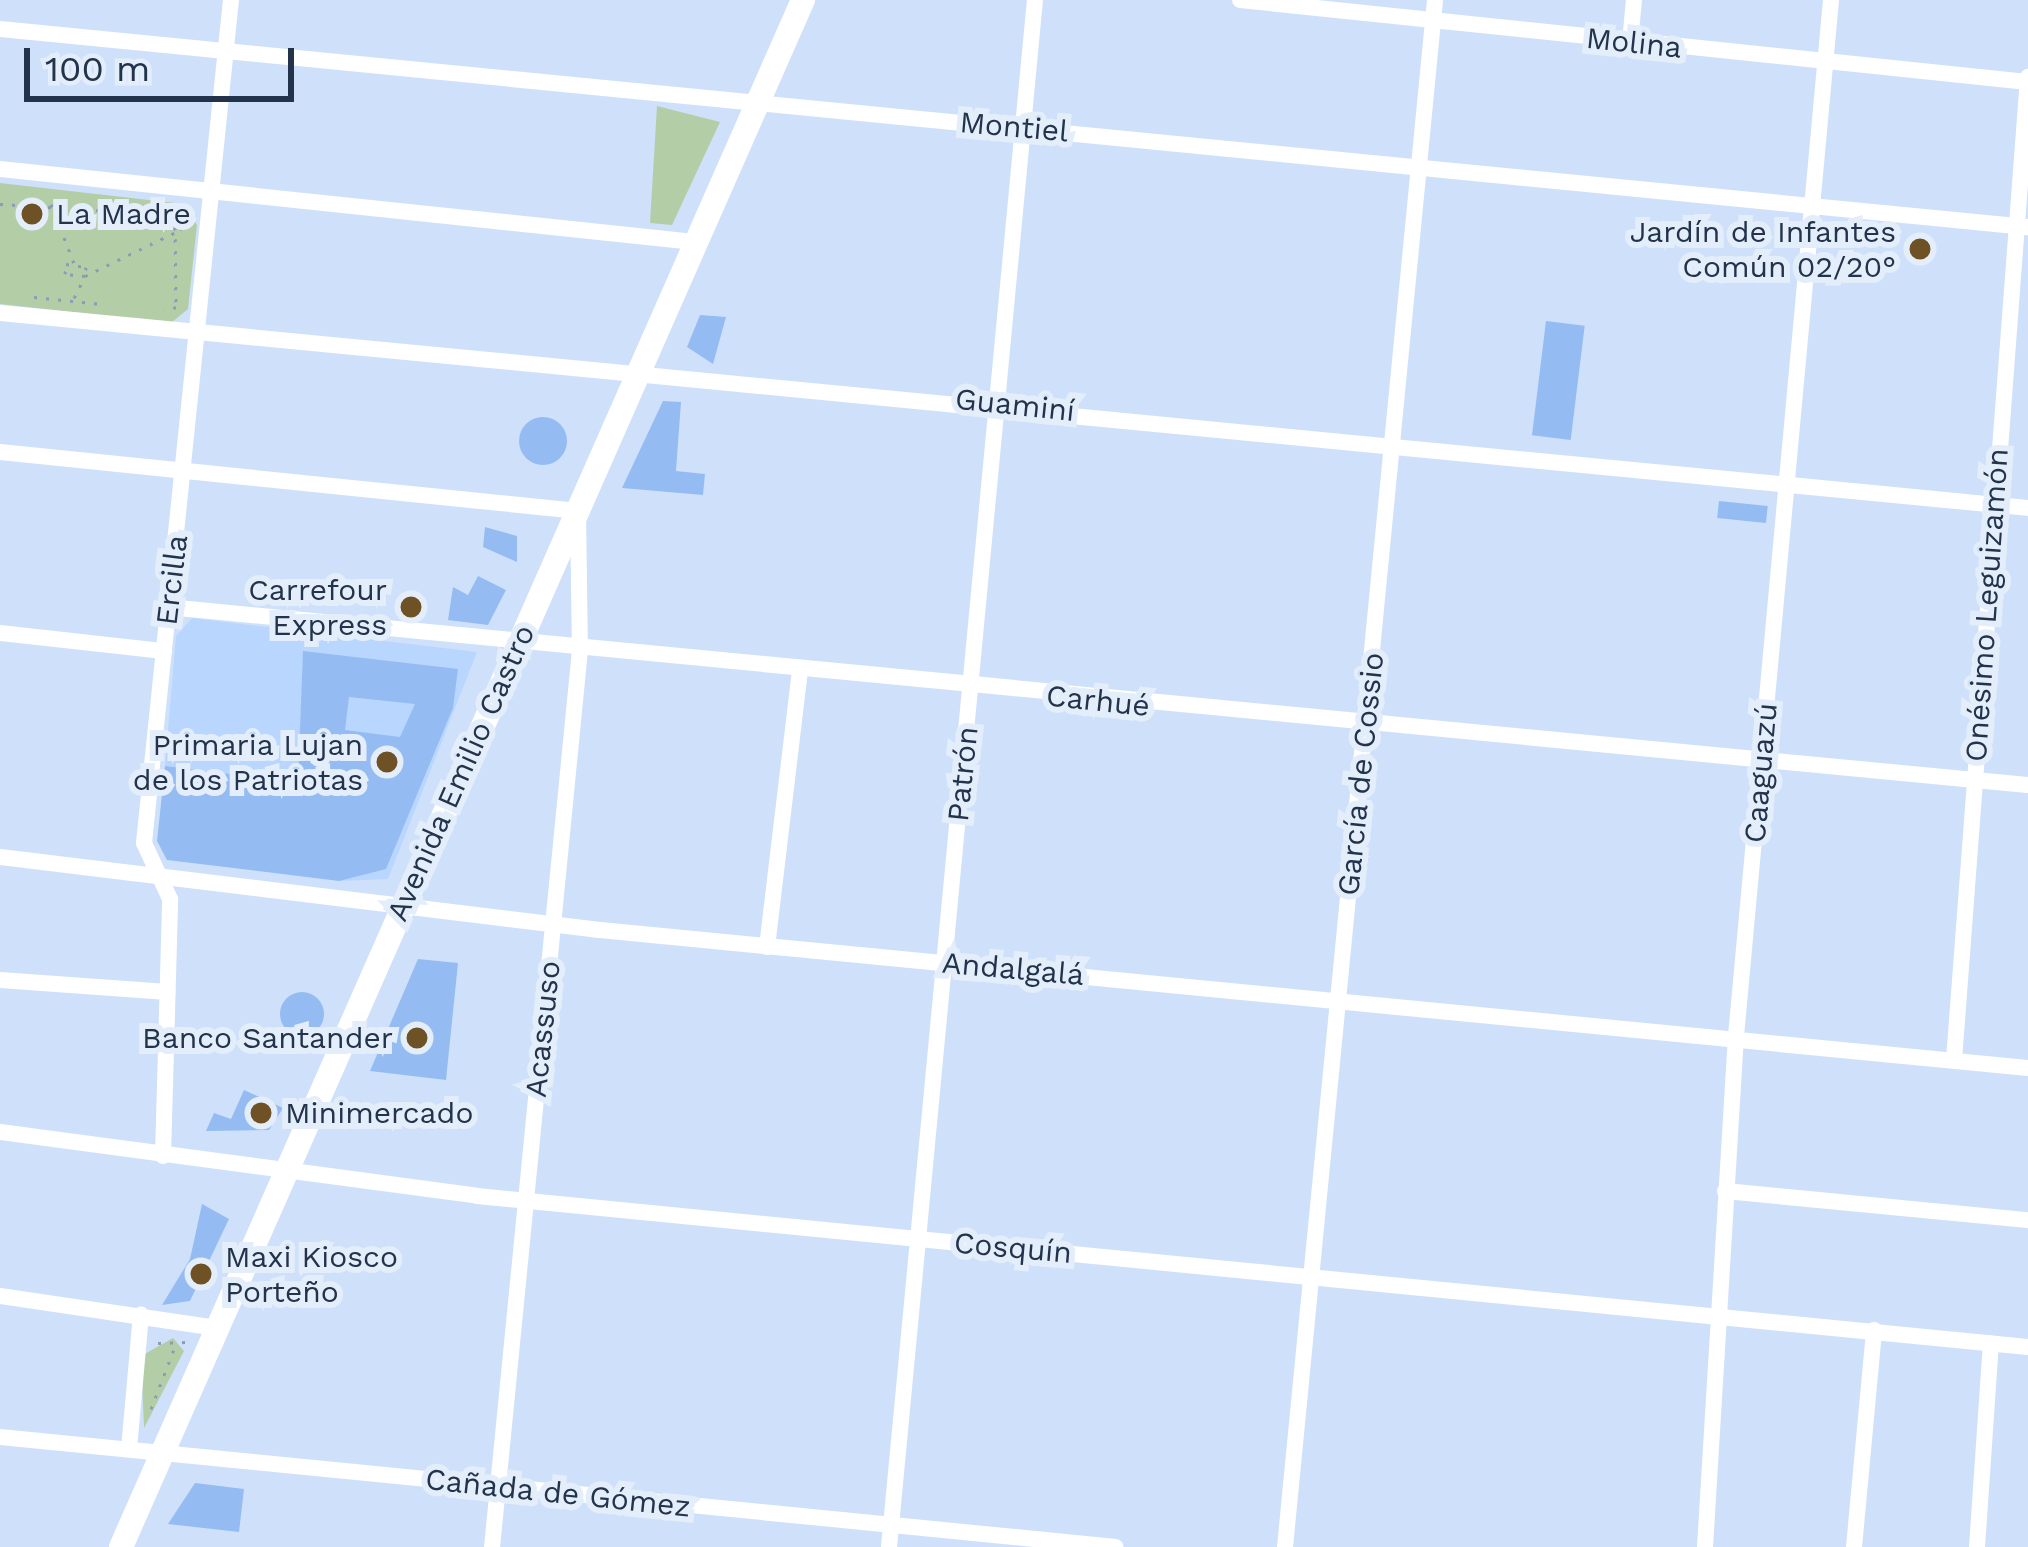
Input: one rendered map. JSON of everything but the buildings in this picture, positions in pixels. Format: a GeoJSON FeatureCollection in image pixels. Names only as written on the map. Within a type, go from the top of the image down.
{"type":"FeatureCollection","features":[{"type":"Feature","properties":{"kind":"main road","name":"Avenida Emilio Castro"},"geometry":{"type":"LineString","coordinates":[[121,1547],[803,0]]}},
{"type":"Feature","properties":{"kind":"street","name":"Ercilla"},"geometry":{"type":"LineString","coordinates":[[163,1156],[170,898],[144,843],[185,472],[207,196],[231,0]]}},
{"type":"Feature","properties":{"kind":"street","name":"Patrón"},"geometry":{"type":"LineString","coordinates":[[890,1547],[942,962],[1002,403],[1035,0]]}},
{"type":"Feature","properties":{"kind":"street","name":"Molina"},"geometry":{"type":"LineString","coordinates":[[1240,0],[2028,80]]}},
{"type":"Feature","properties":{"kind":"street","name":"García de Cossio"},"geometry":{"type":"LineString","coordinates":[[1286,1547],[1435,0]]}},
{"type":"Feature","properties":{"kind":"street"},"geometry":{"type":"LineString","coordinates":[[1630,43],[1634,0]]}},
{"type":"Feature","properties":{"kind":"street","name":"Caaguazú"},"geometry":{"type":"LineString","coordinates":[[1705,1547],[1736,1036],[1831,0]]}},
{"type":"Feature","properties":{"kind":"street","name":"Montiel"},"geometry":{"type":"LineString","coordinates":[[0,29],[225,55],[2022,226]]}},
{"type":"Feature","properties":{"kind":"street","name":"Onésimo Leguizamón"},"geometry":{"type":"LineString","coordinates":[[1954,1060],[1993,504],[2022,226],[2028,80]]}},
{"type":"Feature","properties":{"kind":"street"},"geometry":{"type":"LineString","coordinates":[[0,169],[207,196],[694,242]]}},
{"type":"Feature","properties":{"kind":"street","name":"Guaminí"},"geometry":{"type":"LineString","coordinates":[[0,313],[1002,403],[2028,508]]}},
{"type":"Feature","properties":{"kind":"street"},"geometry":{"type":"LineString","coordinates":[[0,452],[578,511]]}},
{"type":"Feature","properties":{"kind":"street","name":"Acassuso"},"geometry":{"type":"LineString","coordinates":[[492,1547],[580,650],[578,511]]}},
{"type":"Feature","properties":{"kind":"street","name":"Carhué"},"geometry":{"type":"LineString","coordinates":[[168,607],[1365,727],[2028,785]]}},
{"type":"Feature","properties":{"kind":"street"},"geometry":{"type":"LineString","coordinates":[[0,633],[164,651]]}},
{"type":"Feature","properties":{"kind":"street"},"geometry":{"type":"LineString","coordinates":[[767,946],[800,670]]}},
{"type":"Feature","properties":{"kind":"street","name":"Andalgalá"},"geometry":{"type":"LineString","coordinates":[[0,857],[554,924],[2028,1068]]}},
{"type":"Feature","properties":{"kind":"street"},"geometry":{"type":"LineString","coordinates":[[0,980],[168,992]]}},
{"type":"Feature","properties":{"kind":"street","name":"Cosquín"},"geometry":{"type":"LineString","coordinates":[[0,1132],[285,1174],[526,1201],[1716,1313],[2028,1347]]}},
{"type":"Feature","properties":{"kind":"street"},"geometry":{"type":"LineString","coordinates":[[1725,1191],[2028,1220]]}},
{"type":"Feature","properties":{"kind":"street"},"geometry":{"type":"LineString","coordinates":[[0,1296],[217,1328]]}},
{"type":"Feature","properties":{"kind":"street"},"geometry":{"type":"LineString","coordinates":[[129,1449],[141,1315]]}},
{"type":"Feature","properties":{"kind":"street"},"geometry":{"type":"LineString","coordinates":[[1854,1547],[1874,1330]]}},
{"type":"Feature","properties":{"kind":"street"},"geometry":{"type":"LineString","coordinates":[[1977,1547],[1991,1343]]}},
{"type":"Feature","properties":{"kind":"street","name":"Cañada de Gómez"},"geometry":{"type":"LineString","coordinates":[[0,1437],[1116,1547]]}},
{"type":"Feature","properties":{"kind":"path"},"geometry":{"type":"LineString","coordinates":[[74,266],[65,274],[85,276],[179,230],[207,196]]}},
{"type":"Feature","properties":{"kind":"path"},"geometry":{"type":"LineString","coordinates":[[51,202],[74,266],[85,276]]}},
{"type":"Feature","properties":{"kind":"path"},"geometry":{"type":"LineString","coordinates":[[0,204],[51,202],[175,215],[179,230],[176,307],[161,313]]}},
{"type":"Feature","properties":{"kind":"path"},"geometry":{"type":"LineString","coordinates":[[74,300],[85,276]]}},
{"type":"Feature","properties":{"kind":"path"},"geometry":{"type":"LineString","coordinates":[[31,297],[117,306]]}},
{"type":"Feature","properties":{"kind":"path"},"geometry":{"type":"LineString","coordinates":[[147,1420],[174,1348]]}},
{"type":"Feature","properties":{"kind":"shaded area"},"geometry":{"type":"Polygon","coordinates":[[[192,618],[477,652],[388,879],[339,881],[350,788],[165,766],[176,636],[192,618]]]}},
{"type":"Feature","properties":{"kind":"green space"},"geometry":{"type":"Polygon","coordinates":[[[657,106],[720,122],[672,225],[650,223],[657,106]]]}},
{"type":"Feature","properties":{"kind":"green space"},"geometry":{"type":"Polygon","coordinates":[[[0,183],[184,204],[197,225],[188,309],[171,323],[0,304],[0,183]]]}},
{"type":"Feature","properties":{"kind":"green space"},"geometry":{"type":"Polygon","coordinates":[[[173,1338],[184,1351],[144,1428],[141,1356],[173,1338]]]}},
{"type":"Feature","properties":{"kind":"place","name":"La Madre"},"geometry":{"type":"Point","coordinates":[32,214]}},
{"type":"Feature","properties":{"kind":"place","name":"Jardín de Infantes Común 02/20°"},"geometry":{"type":"Point","coordinates":[1920,249]}},
{"type":"Feature","properties":{"kind":"place","name":"Carrefour Express"},"geometry":{"type":"Point","coordinates":[411,607]}},
{"type":"Feature","properties":{"kind":"place","name":"Primaria Lujan de los Patriotas"},"geometry":{"type":"Point","coordinates":[387,762]}},
{"type":"Feature","properties":{"kind":"place","name":"Banco Santander"},"geometry":{"type":"Point","coordinates":[417,1038]}},
{"type":"Feature","properties":{"kind":"place","name":"Minimercado"},"geometry":{"type":"Point","coordinates":[261,1113]}},
{"type":"Feature","properties":{"kind":"place","name":"Maxi Kiosco Porteño"},"geometry":{"type":"Point","coordinates":[201,1274]}}]}
